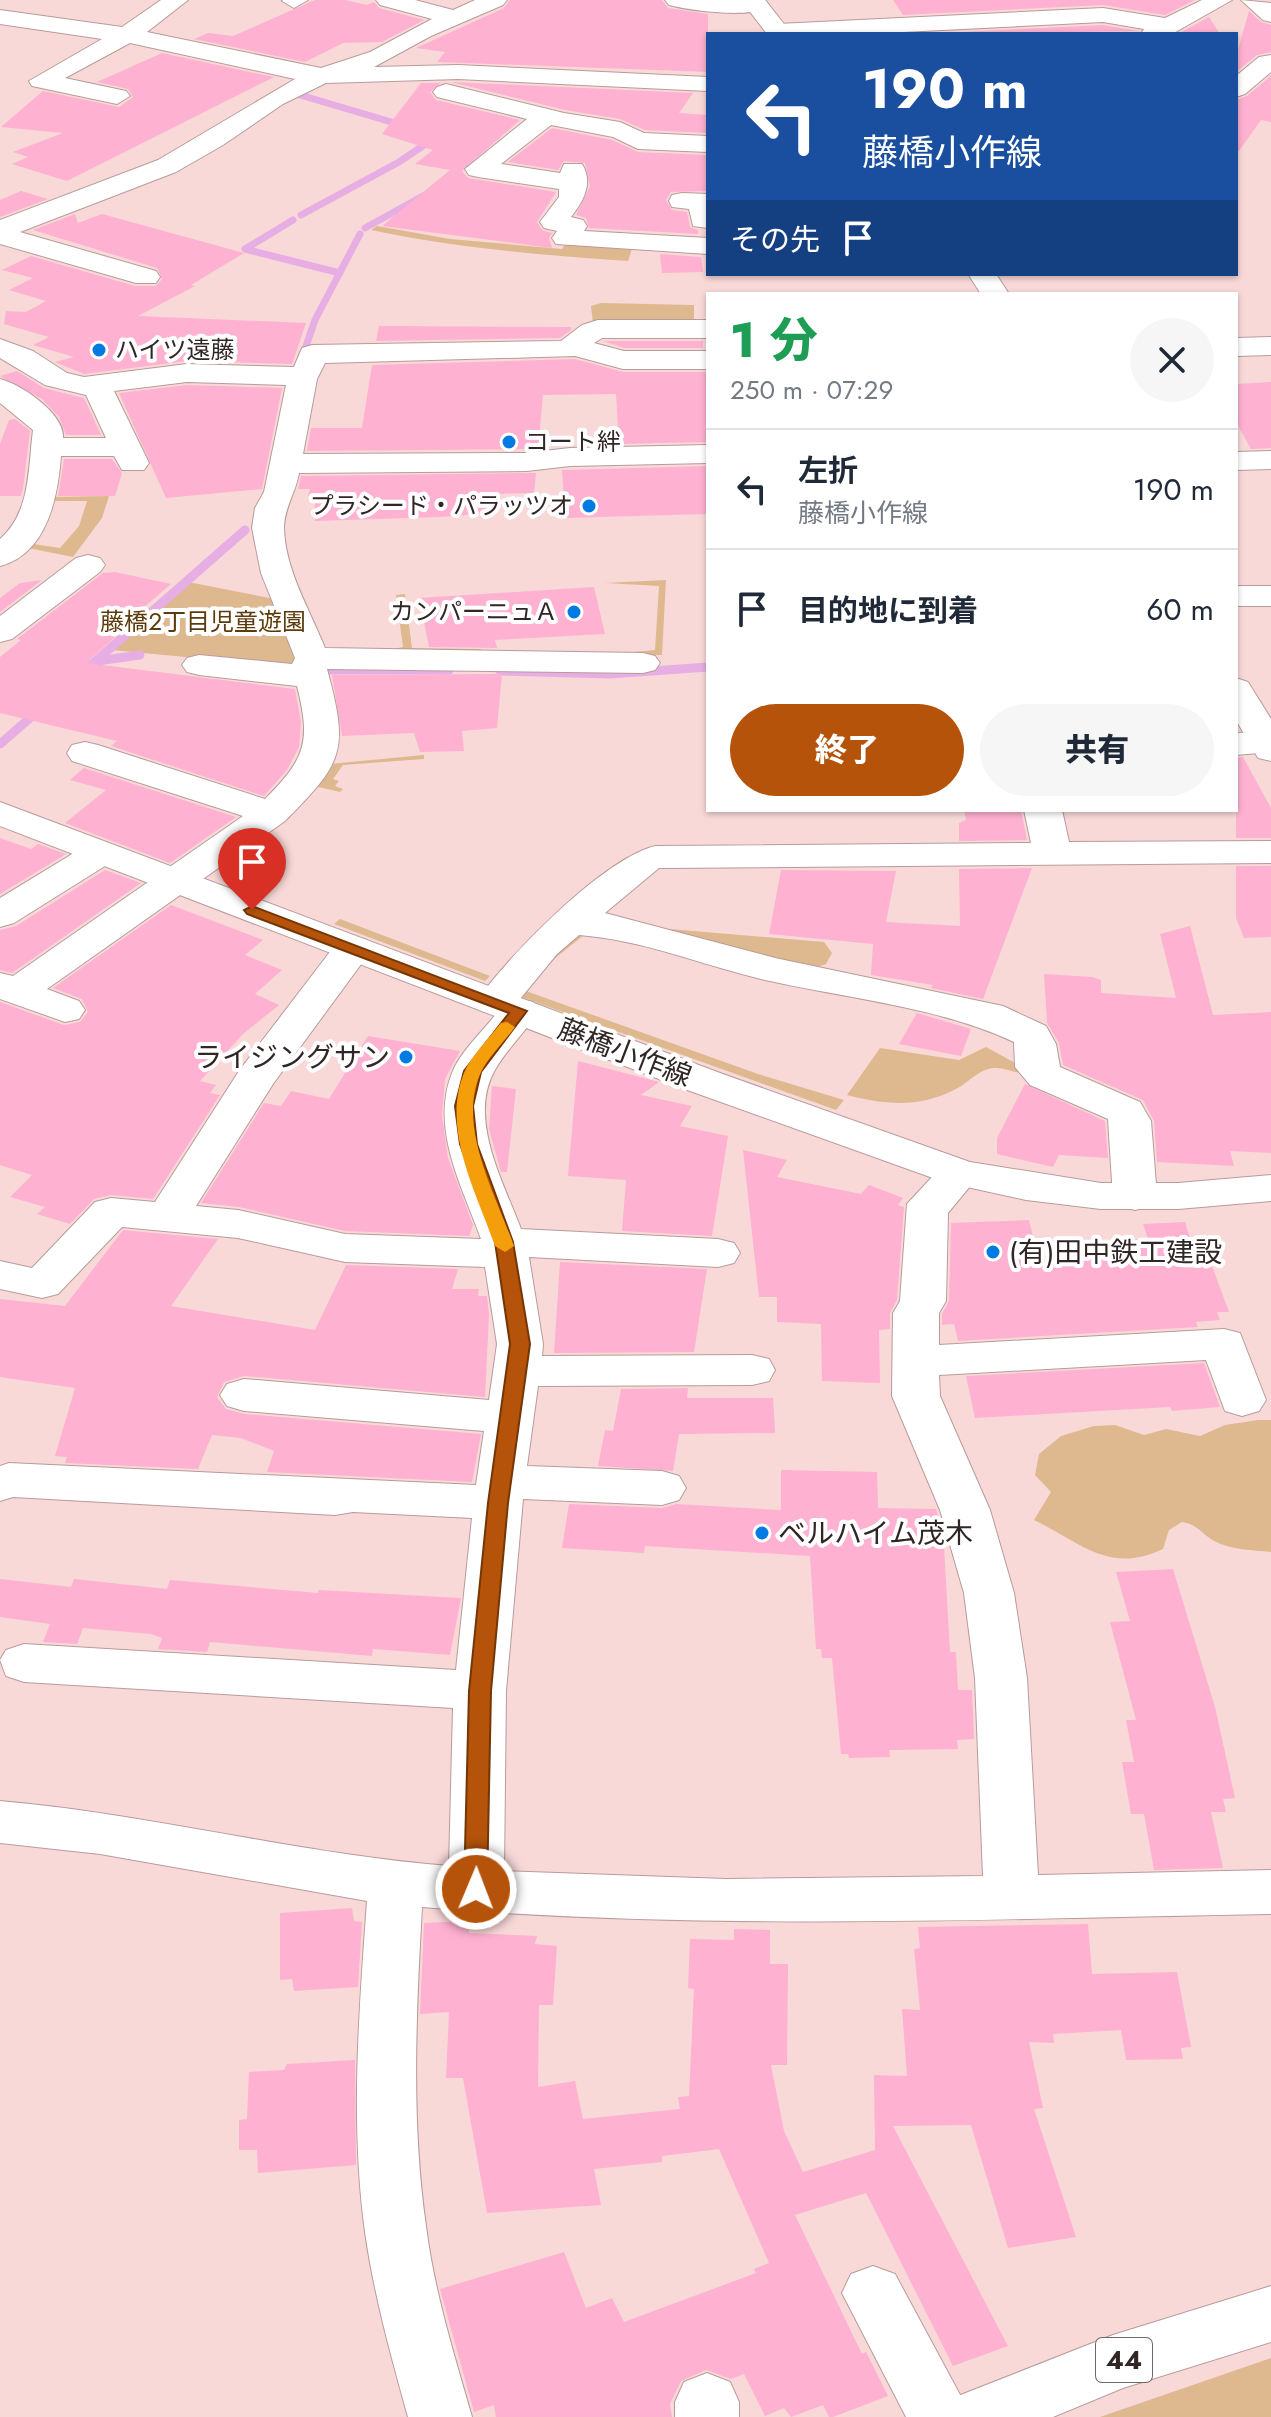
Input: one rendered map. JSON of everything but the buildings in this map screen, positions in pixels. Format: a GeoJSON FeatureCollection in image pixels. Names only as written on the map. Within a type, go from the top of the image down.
{"type":"FeatureCollection","features":[{"type":"Feature","properties":{"kind":"street"},"geometry":{"type":"LineString","coordinates":[[71,109],[105,93],[41,81],[127,35],[176,0]]}},
{"type":"Feature","properties":{"kind":"street"},"geometry":{"type":"LineString","coordinates":[[388,0],[453,17]]}},
{"type":"Feature","properties":{"kind":"street"},"geometry":{"type":"LineString","coordinates":[[0,233],[31,216],[167,166],[214,140],[261,106],[379,57],[453,17],[495,0]]}},
{"type":"Feature","properties":{"kind":"street"},"geometry":{"type":"LineString","coordinates":[[677,0],[755,2],[778,32]]}},
{"type":"Feature","properties":{"kind":"street"},"geometry":{"type":"LineString","coordinates":[[820,32],[983,28],[1103,15],[1160,30],[1220,0]]}},
{"type":"Feature","properties":{"kind":"street"},"geometry":{"type":"LineString","coordinates":[[1253,0],[1271,15]]}},
{"type":"Feature","properties":{"kind":"street"},"geometry":{"type":"LineString","coordinates":[[0,17],[127,35],[313,76],[458,72],[706,84]]}},
{"type":"Feature","properties":{"kind":"street"},"geometry":{"type":"LineString","coordinates":[[1238,60],[1269,62]]}},
{"type":"Feature","properties":{"kind":"street"},"geometry":{"type":"LineString","coordinates":[[1238,87],[1269,62]]}},
{"type":"Feature","properties":{"kind":"street"},"geometry":{"type":"LineString","coordinates":[[363,75],[546,117],[620,130],[638,141],[706,144]]}},
{"type":"Feature","properties":{"kind":"street"},"geometry":{"type":"LineString","coordinates":[[546,117],[478,169],[572,177],[572,198],[549,221],[573,226],[566,238],[701,233],[703,201],[682,201]]}},
{"type":"Feature","properties":{"kind":"street"},"geometry":{"type":"LineString","coordinates":[[0,208],[31,216]]}},
{"type":"Feature","properties":{"kind":"street"},"geometry":{"type":"LineString","coordinates":[[0,233],[156,272],[114,293]]}},
{"type":"Feature","properties":{"kind":"street"},"geometry":{"type":"LineString","coordinates":[[575,347],[587,332],[598,329],[706,329]]}},
{"type":"Feature","properties":{"kind":"street"},"geometry":{"type":"LineString","coordinates":[[187,373],[197,344]]}},
{"type":"Feature","properties":{"kind":"street"},"geometry":{"type":"LineString","coordinates":[[1238,347],[1271,346]]}},
{"type":"Feature","properties":{"kind":"street"},"geometry":{"type":"LineString","coordinates":[[0,348],[63,382],[96,385],[187,373],[303,376],[308,372],[312,354],[330,352],[575,347],[623,360],[706,360]]}},
{"type":"Feature","properties":{"kind":"street"},"geometry":{"type":"LineString","coordinates":[[8,988],[176,882],[272,813],[306,779],[321,758],[325,728],[312,667],[266,530],[266,516],[271,502],[280,492],[287,464],[303,376]]}},
{"type":"Feature","properties":{"kind":"street"},"geometry":{"type":"LineString","coordinates":[[46,447],[129,455],[96,385]]}},
{"type":"Feature","properties":{"kind":"street"},"geometry":{"type":"LineString","coordinates":[[0,388],[43,421],[48,430],[32,527],[0,556]]}},
{"type":"Feature","properties":{"kind":"street"},"geometry":{"type":"LineString","coordinates":[[287,464],[510,476],[570,457],[706,454]]}},
{"type":"Feature","properties":{"kind":"street"},"geometry":{"type":"LineString","coordinates":[[1238,461],[1271,460]]}},
{"type":"Feature","properties":{"kind":"street"},"geometry":{"type":"LineString","coordinates":[[0,632],[88,565]]}},
{"type":"Feature","properties":{"kind":"street"},"geometry":{"type":"LineString","coordinates":[[1238,596],[1271,596]]}},
{"type":"Feature","properties":{"kind":"street"},"geometry":{"type":"LineString","coordinates":[[209,674],[548,655],[643,663]]}},
{"type":"Feature","properties":{"kind":"street"},"geometry":{"type":"LineString","coordinates":[[1238,695],[1258,745]]}},
{"type":"Feature","properties":{"kind":"street"},"geometry":{"type":"LineString","coordinates":[[85,753],[272,813]]}},
{"type":"Feature","properties":{"kind":"street"},"geometry":{"type":"LineString","coordinates":[[1043,812],[1053,856]]}},
{"type":"Feature","properties":{"kind":"street","name":"藤橋小作線"},"geometry":{"type":"LineString","coordinates":[[0,813],[836,1131],[959,1173],[1053,1191],[1135,1197],[1271,1188]]}},
{"type":"Feature","properties":{"kind":"street"},"geometry":{"type":"LineString","coordinates":[[476,1889],[480,1691],[508,1417],[520,1344],[505,1248],[468,1144],[464,1106],[473,1071],[543,946],[646,860],[655,857],[1053,856],[1105,866],[1271,852]]}},
{"type":"Feature","properties":{"kind":"street"},"geometry":{"type":"LineString","coordinates":[[0,915],[100,853]]}},
{"type":"Feature","properties":{"kind":"street"},"geometry":{"type":"LineString","coordinates":[[570,922],[617,926],[769,969],[967,1011],[994,1044],[1036,1067],[1045,1076],[1125,1111],[1130,1121],[1135,1197]]}},
{"type":"Feature","properties":{"kind":"street"},"geometry":{"type":"LineString","coordinates":[[168,1216],[254,1080],[353,948]]}},
{"type":"Feature","properties":{"kind":"street"},"geometry":{"type":"LineString","coordinates":[[8,988],[65,1010]]}},
{"type":"Feature","properties":{"kind":"street"},"geometry":{"type":"LineString","coordinates":[[959,1173],[929,1204],[926,1213],[923,1301],[916,1337],[916,1396],[965,1510],[1001,1563],[1001,1678],[1008,1863],[1014,1898]]}},
{"type":"Feature","properties":{"kind":"street"},"geometry":{"type":"LineString","coordinates":[[0,1275],[42,1284],[111,1212],[238,1224],[345,1248],[718,1253]]}},
{"type":"Feature","properties":{"kind":"street"},"geometry":{"type":"LineString","coordinates":[[916,1337],[1224,1344],[1242,1400]]}},
{"type":"Feature","properties":{"kind":"street"},"geometry":{"type":"LineString","coordinates":[[516,1371],[752,1370]]}},
{"type":"Feature","properties":{"kind":"street"},"geometry":{"type":"LineString","coordinates":[[244,1395],[508,1417]]}},
{"type":"Feature","properties":{"kind":"street"},"geometry":{"type":"LineString","coordinates":[[0,1484],[9,1480],[335,1498],[353,1495],[662,1488]]}},
{"type":"Feature","properties":{"kind":"street"},"geometry":{"type":"LineString","coordinates":[[24,1663],[480,1691]]}},
{"type":"Feature","properties":{"kind":"street"},"geometry":{"type":"LineString","coordinates":[[0,1822],[61,1826],[396,1883],[593,1897],[1014,1898],[1271,1892]]}},
{"type":"Feature","properties":{"kind":"street"},"geometry":{"type":"LineString","coordinates":[[396,1883],[386,2039],[392,2203],[416,2332],[440,2417]]}},
{"type":"Feature","properties":{"kind":"street"},"geometry":{"type":"LineString","coordinates":[[873,2293],[940,2417]]}},
{"type":"Feature","properties":{"kind":"street","name":"44"},"geometry":{"type":"LineString","coordinates":[[998,2414],[1113,2363],[1271,2314]]}},
{"type":"Feature","properties":{"kind":"green space"},"geometry":{"type":"Polygon","coordinates":[[[377,226],[450,239],[562,249],[568,240],[633,246],[628,261],[596,259],[467,246],[371,230],[377,226]]]}},
{"type":"Feature","properties":{"kind":"green space"},"geometry":{"type":"Polygon","coordinates":[[[601,303],[694,305],[694,326],[593,324],[591,306],[601,303]]]}},
{"type":"Feature","properties":{"kind":"green space"},"geometry":{"type":"Polygon","coordinates":[[[109,496],[102,518],[73,557],[23,547],[27,543],[60,548],[79,526],[87,501],[49,501],[49,497],[109,496]]]}},
{"type":"Feature","properties":{"kind":"green space"},"geometry":{"type":"Polygon","coordinates":[[[666,580],[662,655],[628,656],[633,652],[655,650],[659,586],[605,583],[666,580]]]}},
{"type":"Feature","properties":{"kind":"green space","name":"藤橋２丁目児童遊園"},"geometry":{"type":"Polygon","coordinates":[[[188,582],[275,599],[300,668],[112,650],[188,582]]]}},
{"type":"Feature","properties":{"kind":"green space"},"geometry":{"type":"Polygon","coordinates":[[[405,594],[412,648],[481,649],[481,653],[388,650],[403,647],[396,595],[405,594]]]}},
{"type":"Feature","properties":{"kind":"green space"},"geometry":{"type":"Polygon","coordinates":[[[424,755],[424,759],[343,765],[333,779],[339,781],[335,786],[343,789],[340,792],[310,785],[329,764],[424,755]]]}},
{"type":"Feature","properties":{"kind":"green space"},"geometry":{"type":"Polygon","coordinates":[[[340,919],[490,976],[485,981],[334,924],[340,919]]]}},
{"type":"Feature","properties":{"kind":"green space"},"geometry":{"type":"Polygon","coordinates":[[[594,927],[549,963],[526,991],[758,1074],[844,1100],[836,1110],[510,993],[549,948],[594,927]]]}},
{"type":"Feature","properties":{"kind":"green space"},"geometry":{"type":"Polygon","coordinates":[[[670,929],[824,942],[832,953],[826,964],[805,971],[667,935],[670,929]]]}},
{"type":"Feature","properties":{"kind":"green space"},"geometry":{"type":"Polygon","coordinates":[[[986,1047],[1030,1071],[989,1069],[943,1095],[916,1102],[889,1103],[847,1095],[880,1048],[959,1060],[986,1047]]]}},
{"type":"Feature","properties":{"kind":"green space"},"geometry":{"type":"Polygon","coordinates":[[[1271,1420],[1271,1552],[1221,1544],[1182,1522],[1169,1530],[1163,1549],[1127,1559],[1111,1557],[1081,1546],[1034,1520],[1051,1492],[1035,1475],[1039,1454],[1061,1436],[1094,1426],[1115,1425],[1144,1435],[1166,1429],[1200,1436],[1225,1425],[1271,1420]]]}},
{"type":"Feature","properties":{"kind":"green space"},"geometry":{"type":"Polygon","coordinates":[[[1271,2358],[1271,2417],[1100,2417],[1271,2358]]]}},
{"type":"Feature","properties":{"kind":"waterway"},"geometry":{"type":"LineString","coordinates":[[300,95],[405,126]]}},
{"type":"Feature","properties":{"kind":"waterway"},"geometry":{"type":"LineString","coordinates":[[301,215],[399,162],[436,137]]}},
{"type":"Feature","properties":{"kind":"waterway"},"geometry":{"type":"LineString","coordinates":[[365,228],[423,196]]}},
{"type":"Feature","properties":{"kind":"waterway"},"geometry":{"type":"LineString","coordinates":[[293,220],[245,249],[340,273]]}},
{"type":"Feature","properties":{"kind":"waterway"},"geometry":{"type":"LineString","coordinates":[[340,273],[360,234]]}},
{"type":"Feature","properties":{"kind":"waterway"},"geometry":{"type":"LineString","coordinates":[[305,349],[315,320],[340,273]]}},
{"type":"Feature","properties":{"kind":"waterway"},"geometry":{"type":"LineString","coordinates":[[82,673],[245,530]]}},
{"type":"Feature","properties":{"kind":"waterway"},"geometry":{"type":"LineString","coordinates":[[97,661],[140,655]]}},
{"type":"Feature","properties":{"kind":"waterway"},"geometry":{"type":"LineString","coordinates":[[500,671],[610,674],[706,667]]}},
{"type":"Feature","properties":{"kind":"waterway"},"geometry":{"type":"LineString","coordinates":[[328,670],[449,670]]}},
{"type":"Feature","properties":{"kind":"waterway"},"geometry":{"type":"LineString","coordinates":[[0,744],[38,711]]}},
{"type":"Feature","properties":{"kind":"slow traffic"},"geometry":{"type":"LineString","coordinates":[[505,1246],[468,1144],[464,1106],[473,1071],[507,1027]]}},
{"type":"Feature","properties":{"kind":"place","name":"ハイツ遠藤"},"geometry":{"type":"Point","coordinates":[99,350]}},
{"type":"Feature","properties":{"kind":"place","name":"コート絆"},"geometry":{"type":"Point","coordinates":[509,442]}},
{"type":"Feature","properties":{"kind":"place","name":"プラシード・パラッツオ"},"geometry":{"type":"Point","coordinates":[589,506]}},
{"type":"Feature","properties":{"kind":"place","name":"カンパーニュＡ"},"geometry":{"type":"Point","coordinates":[574,612]}},
{"type":"Feature","properties":{"kind":"place","name":"ライジングサン"},"geometry":{"type":"Point","coordinates":[406,1057]}},
{"type":"Feature","properties":{"kind":"place","name":"(有)田中鉄工建設"},"geometry":{"type":"Point","coordinates":[993,1252]}},
{"type":"Feature","properties":{"kind":"place","name":"ベルハイム茂木"},"geometry":{"type":"Point","coordinates":[762,1533]}},
{"type":"Feature","properties":{"kind":"route"},"geometry":{"type":"LineString","coordinates":[[252,910],[519,1011],[473,1071],[464,1106],[468,1144],[504,1242],[520,1344],[498,1503],[480,1691],[476,1889]]}}]}
